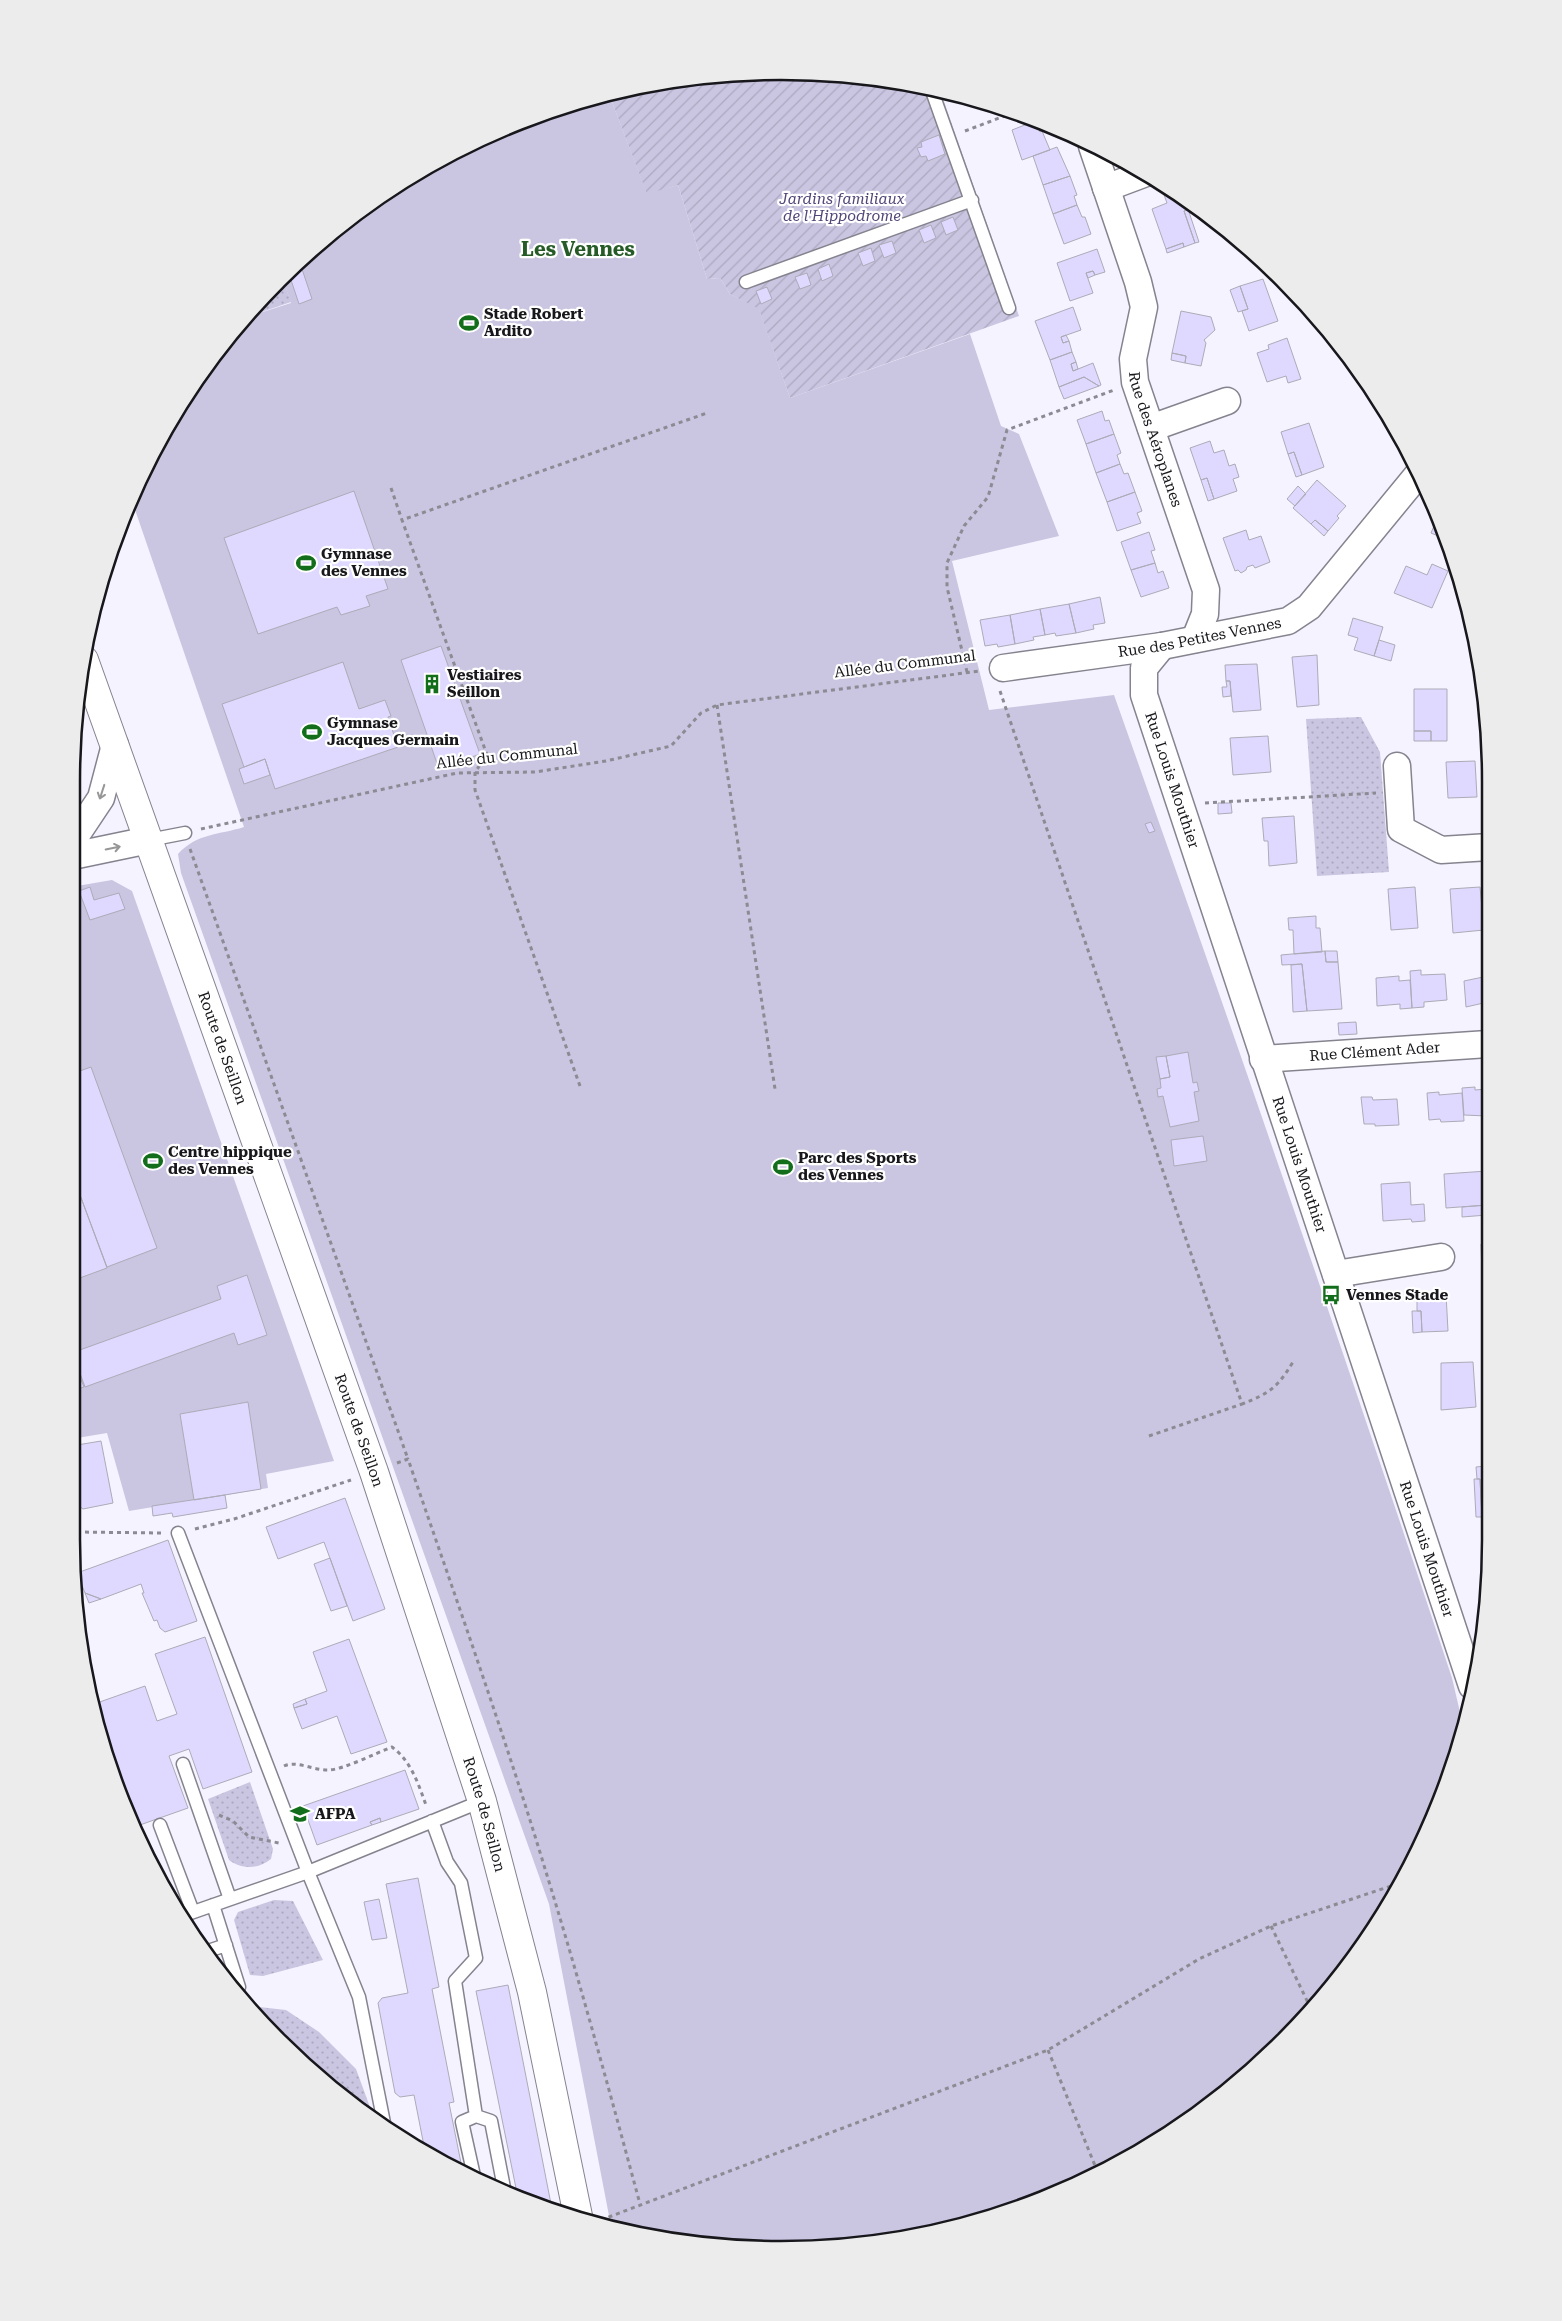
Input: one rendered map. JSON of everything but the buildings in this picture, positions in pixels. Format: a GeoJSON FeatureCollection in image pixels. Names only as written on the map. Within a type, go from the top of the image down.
{"type":"FeatureCollection","features":[{"type":"Feature","properties":{"kind":"street","name":"Rue des Aéroplanes"},"geometry":{"type":"LineString","coordinates":[[1104,159],[1125,181]]}},
{"type":"Feature","properties":{"kind":"street","name":"Rue des Aéroplanes"},"geometry":{"type":"LineString","coordinates":[[1118,167],[1125,181],[1122,237],[1144,307],[1133,358],[1135,382],[1206,590],[1205,614],[1195,639]]}},
{"type":"Feature","properties":{"kind":"street"},"geometry":{"type":"LineString","coordinates":[[1151,428],[1227,400]]}},
{"type":"Feature","properties":{"kind":"street","name":"Rue des Petites Vennes"},"geometry":{"type":"LineString","coordinates":[[998,669],[1162,646],[1288,620],[1309,607],[1414,479]]}},
{"type":"Feature","properties":{"kind":"street","name":"Rue Louis Mouthier"},"geometry":{"type":"LineString","coordinates":[[1162,646],[1144,668],[1144,695],[1469,1677]]}},
{"type":"Feature","properties":{"kind":"street","name":"Route de Seillon"},"geometry":{"type":"LineString","coordinates":[[89,673],[374,1472],[482,1801],[532,1992],[577,2210]]}},
{"type":"Feature","properties":{"kind":"street"},"geometry":{"type":"LineString","coordinates":[[80,830],[101,798],[114,745]]}},
{"type":"Feature","properties":{"kind":"street"},"geometry":{"type":"LineString","coordinates":[[1398,779],[1401,830],[1441,850],[1482,847]]}},
{"type":"Feature","properties":{"kind":"street"},"geometry":{"type":"LineString","coordinates":[[80,854],[149,840]]}},
{"type":"Feature","properties":{"kind":"street","name":"Rue Clément Ader"},"geometry":{"type":"LineString","coordinates":[[1263,1059],[1482,1044]]}},
{"type":"Feature","properties":{"kind":"street"},"geometry":{"type":"LineString","coordinates":[[1336,1274],[1441,1257]]}},
{"type":"Feature","properties":{"kind":"lane"},"geometry":{"type":"LineString","coordinates":[[934,97],[1009,308]]}},
{"type":"Feature","properties":{"kind":"lane"},"geometry":{"type":"LineString","coordinates":[[746,282],[972,200]]}},
{"type":"Feature","properties":{"kind":"lane"},"geometry":{"type":"LineString","coordinates":[[149,840],[185,833]]}},
{"type":"Feature","properties":{"kind":"lane"},"geometry":{"type":"LineString","coordinates":[[178,1533],[297,1845],[359,1997],[383,2116]]}},
{"type":"Feature","properties":{"kind":"lane"},"geometry":{"type":"LineString","coordinates":[[183,1764],[230,1899]]}},
{"type":"Feature","properties":{"kind":"lane"},"geometry":{"type":"LineString","coordinates":[[188,1913],[308,1872],[482,1801]]}},
{"type":"Feature","properties":{"kind":"lane"},"geometry":{"type":"LineString","coordinates":[[432,1821],[447,1862],[461,1883],[476,1958],[455,1981],[476,2116]]}},
{"type":"Feature","properties":{"kind":"lane"},"geometry":{"type":"LineString","coordinates":[[160,1825],[185,1908]]}},
{"type":"Feature","properties":{"kind":"lane"},"geometry":{"type":"LineString","coordinates":[[213,1905],[237,1982]]}},
{"type":"Feature","properties":{"kind":"lane"},"geometry":{"type":"LineString","coordinates":[[213,1949],[226,1945]]}},
{"type":"Feature","properties":{"kind":"lane"},"geometry":{"type":"LineString","coordinates":[[473,2170],[462,2122],[476,2116],[491,2121],[503,2184]]}},
{"type":"Feature","properties":{"kind":"path"},"geometry":{"type":"LineString","coordinates":[[964,131],[1004,116]]}},
{"type":"Feature","properties":{"kind":"path"},"geometry":{"type":"LineString","coordinates":[[967,672],[947,587],[947,563],[964,526],[988,497],[1007,430],[1135,382]]}},
{"type":"Feature","properties":{"kind":"path"},"geometry":{"type":"LineString","coordinates":[[402,520],[706,413]]}},
{"type":"Feature","properties":{"kind":"path"},"geometry":{"type":"LineString","coordinates":[[392,488],[487,755],[475,772],[475,790],[580,1086]]}},
{"type":"Feature","properties":{"kind":"path"},"geometry":{"type":"LineString","coordinates":[[998,669],[1242,1404]]}},
{"type":"Feature","properties":{"kind":"path","name":"Allée du Communal"},"geometry":{"type":"LineString","coordinates":[[185,833],[457,774],[475,772],[535,772],[606,761],[672,746],[701,713],[717,705],[998,669]]}},
{"type":"Feature","properties":{"kind":"path"},"geometry":{"type":"LineString","coordinates":[[717,705],[775,1089]]}},
{"type":"Feature","properties":{"kind":"path"},"geometry":{"type":"LineString","coordinates":[[1180,804],[1398,779]]}},
{"type":"Feature","properties":{"kind":"path"},"geometry":{"type":"LineString","coordinates":[[185,833],[408,1459],[495,1711],[546,1871],[602,2060],[640,2204]]}},
{"type":"Feature","properties":{"kind":"path"},"geometry":{"type":"LineString","coordinates":[[1149,1436],[1264,1396],[1280,1383],[1293,1362]]}},
{"type":"Feature","properties":{"kind":"path"},"geometry":{"type":"LineString","coordinates":[[80,1532],[178,1533],[234,1519],[408,1459]]}},
{"type":"Feature","properties":{"kind":"path"},"geometry":{"type":"LineString","coordinates":[[269,1772],[291,1763],[330,1770],[392,1747],[403,1755],[415,1775],[432,1821]]}},
{"type":"Feature","properties":{"kind":"path"},"geometry":{"type":"LineString","coordinates":[[198,1806],[233,1822],[249,1837],[297,1845]]}},
{"type":"Feature","properties":{"kind":"path"},"geometry":{"type":"LineString","coordinates":[[605,2218],[1048,2050],[1199,1959],[1271,1926],[1390,1886]]}},
{"type":"Feature","properties":{"kind":"path"},"geometry":{"type":"LineString","coordinates":[[1271,1926],[1308,2002]]}},
{"type":"Feature","properties":{"kind":"path"},"geometry":{"type":"LineString","coordinates":[[1048,2050],[1095,2167]]}},
{"type":"Feature","properties":{"kind":"green space","name":"Jardins familiaux de l'Hippodrome"},"geometry":{"type":"Polygon","coordinates":[[[781,80],[872,86],[918,93],[943,99],[1019,316],[790,398],[759,310],[730,294],[720,278],[707,279],[678,185],[647,195],[612,101],[644,93],[690,86],[781,80]]]}},
{"type":"Feature","properties":{"kind":"green space","name":"Parc des Sports des Vennes"},"geometry":{"type":"Polygon","coordinates":[[[612,101],[647,194],[678,185],[707,279],[720,278],[730,294],[759,309],[790,398],[970,334],[1001,426],[1019,434],[1059,536],[952,561],[989,710],[1114,695],[1370,1432],[1452,1678],[1460,1713],[1445,1765],[1429,1808],[1410,1850],[1364,1929],[1337,1967],[1308,2002],[1277,2036],[1208,2096],[1170,2123],[1131,2147],[1091,2169],[1049,2188],[1006,2204],[918,2228],[827,2239],[781,2241],[690,2235],[644,2228],[610,2219],[549,1904],[181,873],[178,854],[185,847],[201,838],[244,827],[135,509],[174,430],[225,354],[259,313],[291,303],[285,285],[354,225],[392,198],[471,152],[513,133],[556,117],[612,101]]]}},
{"type":"Feature","properties":{"kind":"green space"},"geometry":{"type":"Polygon","coordinates":[[[285,285],[291,302],[260,313],[285,285]]]}},
{"type":"Feature","properties":{"kind":"green space"},"geometry":{"type":"Polygon","coordinates":[[[1361,717],[1380,752],[1389,872],[1317,876],[1306,719],[1361,717]]]}},
{"type":"Feature","properties":{"kind":"green space","name":"Centre hippique des Vennes"},"geometry":{"type":"Polygon","coordinates":[[[112,880],[132,891],[334,1461],[266,1474],[268,1488],[129,1511],[107,1433],[80,1438],[80,885],[112,880]]]}},
{"type":"Feature","properties":{"kind":"green space"},"geometry":{"type":"Polygon","coordinates":[[[250,1782],[273,1849],[271,1859],[261,1865],[245,1867],[229,1860],[208,1799],[250,1782]]]}},
{"type":"Feature","properties":{"kind":"green space"},"geometry":{"type":"Polygon","coordinates":[[[274,1900],[293,1901],[323,1960],[263,1976],[250,1975],[234,1920],[238,1912],[274,1900]]]}},
{"type":"Feature","properties":{"kind":"green space"},"geometry":{"type":"Polygon","coordinates":[[[259,2007],[286,2010],[319,2032],[356,2069],[370,2107],[319,2067],[285,2036],[259,2007]]]}},
{"type":"Feature","properties":{"kind":"place","name":"Stade Robert Ardito"},"geometry":{"type":"Point","coordinates":[469,323]}},
{"type":"Feature","properties":{"kind":"place","name":"Gymnase des Vennes"},"geometry":{"type":"Point","coordinates":[306,563]}},
{"type":"Feature","properties":{"kind":"place","name":"Vestiaires Seillon"},"geometry":{"type":"Point","coordinates":[432,684]}},
{"type":"Feature","properties":{"kind":"place","name":"Gymnase Jacques Germain"},"geometry":{"type":"Point","coordinates":[312,732]}},
{"type":"Feature","properties":{"kind":"place","name":"Centre hippique des Vennes"},"geometry":{"type":"Point","coordinates":[153,1161]}},
{"type":"Feature","properties":{"kind":"place","name":"Parc des Sports des Vennes"},"geometry":{"type":"Point","coordinates":[783,1167]}},
{"type":"Feature","properties":{"kind":"place","name":"Vennes Stade"},"geometry":{"type":"Point","coordinates":[1331,1295]}},
{"type":"Feature","properties":{"kind":"place","name":"AFPA"},"geometry":{"type":"Point","coordinates":[300,1814]}},
{"type":"Feature","properties":{"kind":"district","name":"Les Vennes"},"geometry":{"type":"Point","coordinates":[578,249]}}]}
